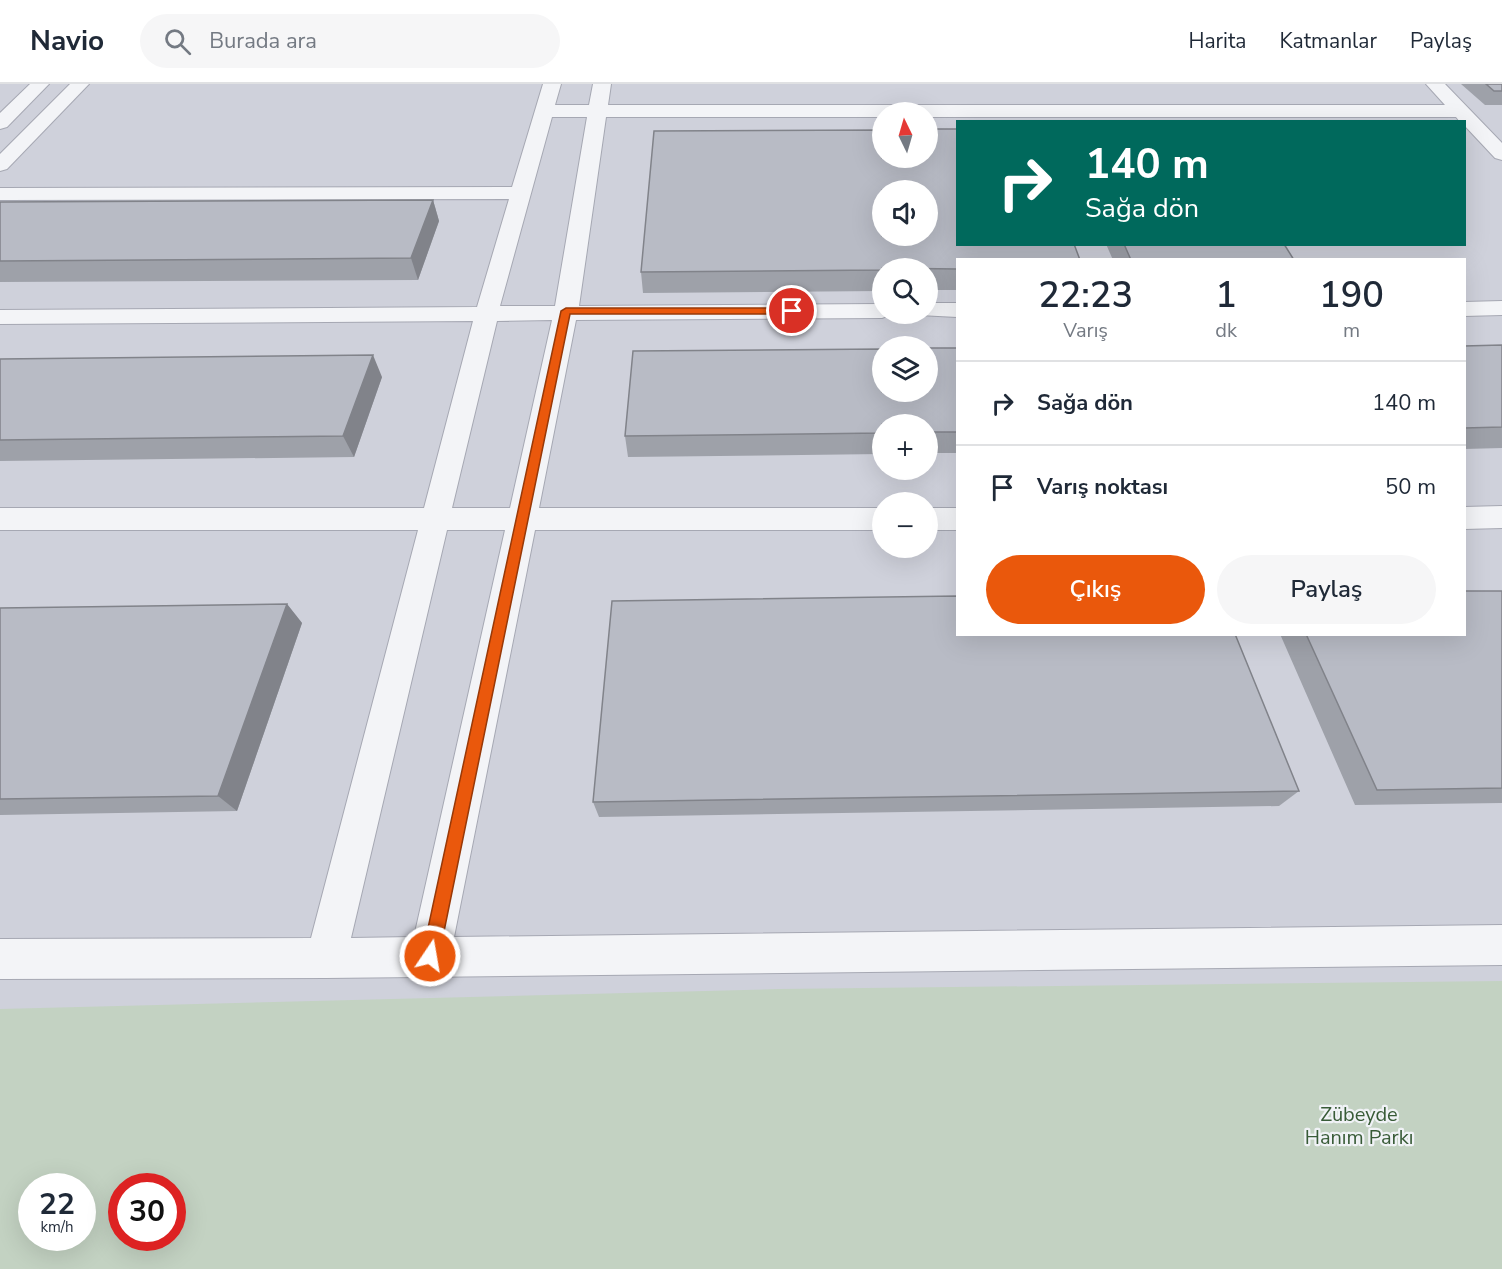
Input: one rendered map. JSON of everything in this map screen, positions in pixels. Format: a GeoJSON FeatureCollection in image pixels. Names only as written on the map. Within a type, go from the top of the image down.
{"type":"FeatureCollection","features":[{"type":"Feature","properties":{"kind":"street"},"geometry":{"type":"LineString","coordinates":[[0,123],[40,84]]}},
{"type":"Feature","properties":{"kind":"street"},"geometry":{"type":"LineString","coordinates":[[0,165],[80,84]]}},
{"type":"Feature","properties":{"kind":"street"},"geometry":{"type":"LineString","coordinates":[[326,957],[487,312],[552,84]]}},
{"type":"Feature","properties":{"kind":"street"},"geometry":{"type":"LineString","coordinates":[[1435,84],[1502,154]]}},
{"type":"Feature","properties":{"kind":"street"},"geometry":{"type":"LineString","coordinates":[[545,111],[600,98],[1461,111]]}},
{"type":"Feature","properties":{"kind":"street"},"geometry":{"type":"LineString","coordinates":[[430,956],[566,311],[600,98]]}},
{"type":"Feature","properties":{"kind":"street"},"geometry":{"type":"LineString","coordinates":[[0,194],[522,193]]}},
{"type":"Feature","properties":{"kind":"street"},"geometry":{"type":"LineString","coordinates":[[1466,309],[1502,308]]}},
{"type":"Feature","properties":{"kind":"street"},"geometry":{"type":"LineString","coordinates":[[938,310],[956,310]]}},
{"type":"Feature","properties":{"kind":"street"},"geometry":{"type":"LineString","coordinates":[[0,317],[566,311],[872,311]]}},
{"type":"Feature","properties":{"kind":"street"},"geometry":{"type":"LineString","coordinates":[[0,519],[436,517],[872,519]]}},
{"type":"Feature","properties":{"kind":"street"},"geometry":{"type":"LineString","coordinates":[[1466,518],[1502,517]]}},
{"type":"Feature","properties":{"kind":"street"},"geometry":{"type":"LineString","coordinates":[[938,519],[956,519]]}},
{"type":"Feature","properties":{"kind":"street"},"geometry":{"type":"LineString","coordinates":[[0,959],[1502,945]]}},
{"type":"Feature","properties":{"kind":"shaded area"},"geometry":{"type":"Polygon","coordinates":[[[0,84],[1502,84],[1502,1004],[0,1036],[0,84]]]}},
{"type":"Feature","properties":{"kind":"green space","name":"Zübeyde Hanım Parkı"},"geometry":{"type":"Polygon","coordinates":[[[1502,981],[1502,1269],[0,1269],[0,1009],[779,989],[1502,981]]]}},
{"type":"Feature","properties":{"kind":"building"},"geometry":{"type":"Polygon","coordinates":[[[1486,84],[1502,84],[1502,91],[1494,91],[1486,84]]]}},
{"type":"Feature","properties":{"kind":"building"},"geometry":{"type":"Polygon","coordinates":[[[938,129],[956,129],[956,246],[1075,246],[1079,258],[956,258],[956,269],[938,269],[938,258],[872,258],[872,270],[641,272],[654,131],[872,130],[872,168],[938,168],[938,129]]]}},
{"type":"Feature","properties":{"kind":"building"},"geometry":{"type":"Polygon","coordinates":[[[433,200],[411,258],[0,261],[0,202],[433,200]]]}},
{"type":"Feature","properties":{"kind":"building"},"geometry":{"type":"Polygon","coordinates":[[[1125,246],[1285,246],[1293,258],[1130,258],[1125,246]]]}},
{"type":"Feature","properties":{"kind":"building"},"geometry":{"type":"Polygon","coordinates":[[[1502,345],[1502,427],[1466,428],[1466,346],[1502,345]]]}},
{"type":"Feature","properties":{"kind":"building"},"geometry":{"type":"Polygon","coordinates":[[[938,348],[956,348],[956,432],[938,432],[938,414],[872,414],[872,433],[625,436],[633,351],[872,349],[872,402],[938,402],[938,348]]]}},
{"type":"Feature","properties":{"kind":"building"},"geometry":{"type":"Polygon","coordinates":[[[373,355],[343,436],[0,440],[0,359],[373,355]]]}},
{"type":"Feature","properties":{"kind":"building"},"geometry":{"type":"Polygon","coordinates":[[[1466,591],[1502,591],[1502,788],[1377,790],[1307,636],[1466,636],[1466,591]]]}},
{"type":"Feature","properties":{"kind":"building"},"geometry":{"type":"Polygon","coordinates":[[[956,596],[956,636],[1236,636],[1299,791],[593,802],[612,601],[956,596]]]}},
{"type":"Feature","properties":{"kind":"building"},"geometry":{"type":"Polygon","coordinates":[[[287,604],[218,796],[0,799],[0,608],[287,604]]]}},
{"type":"Feature","properties":{"kind":"route"},"geometry":{"type":"LineString","coordinates":[[430,956],[566,311],[792,311]]}}]}
